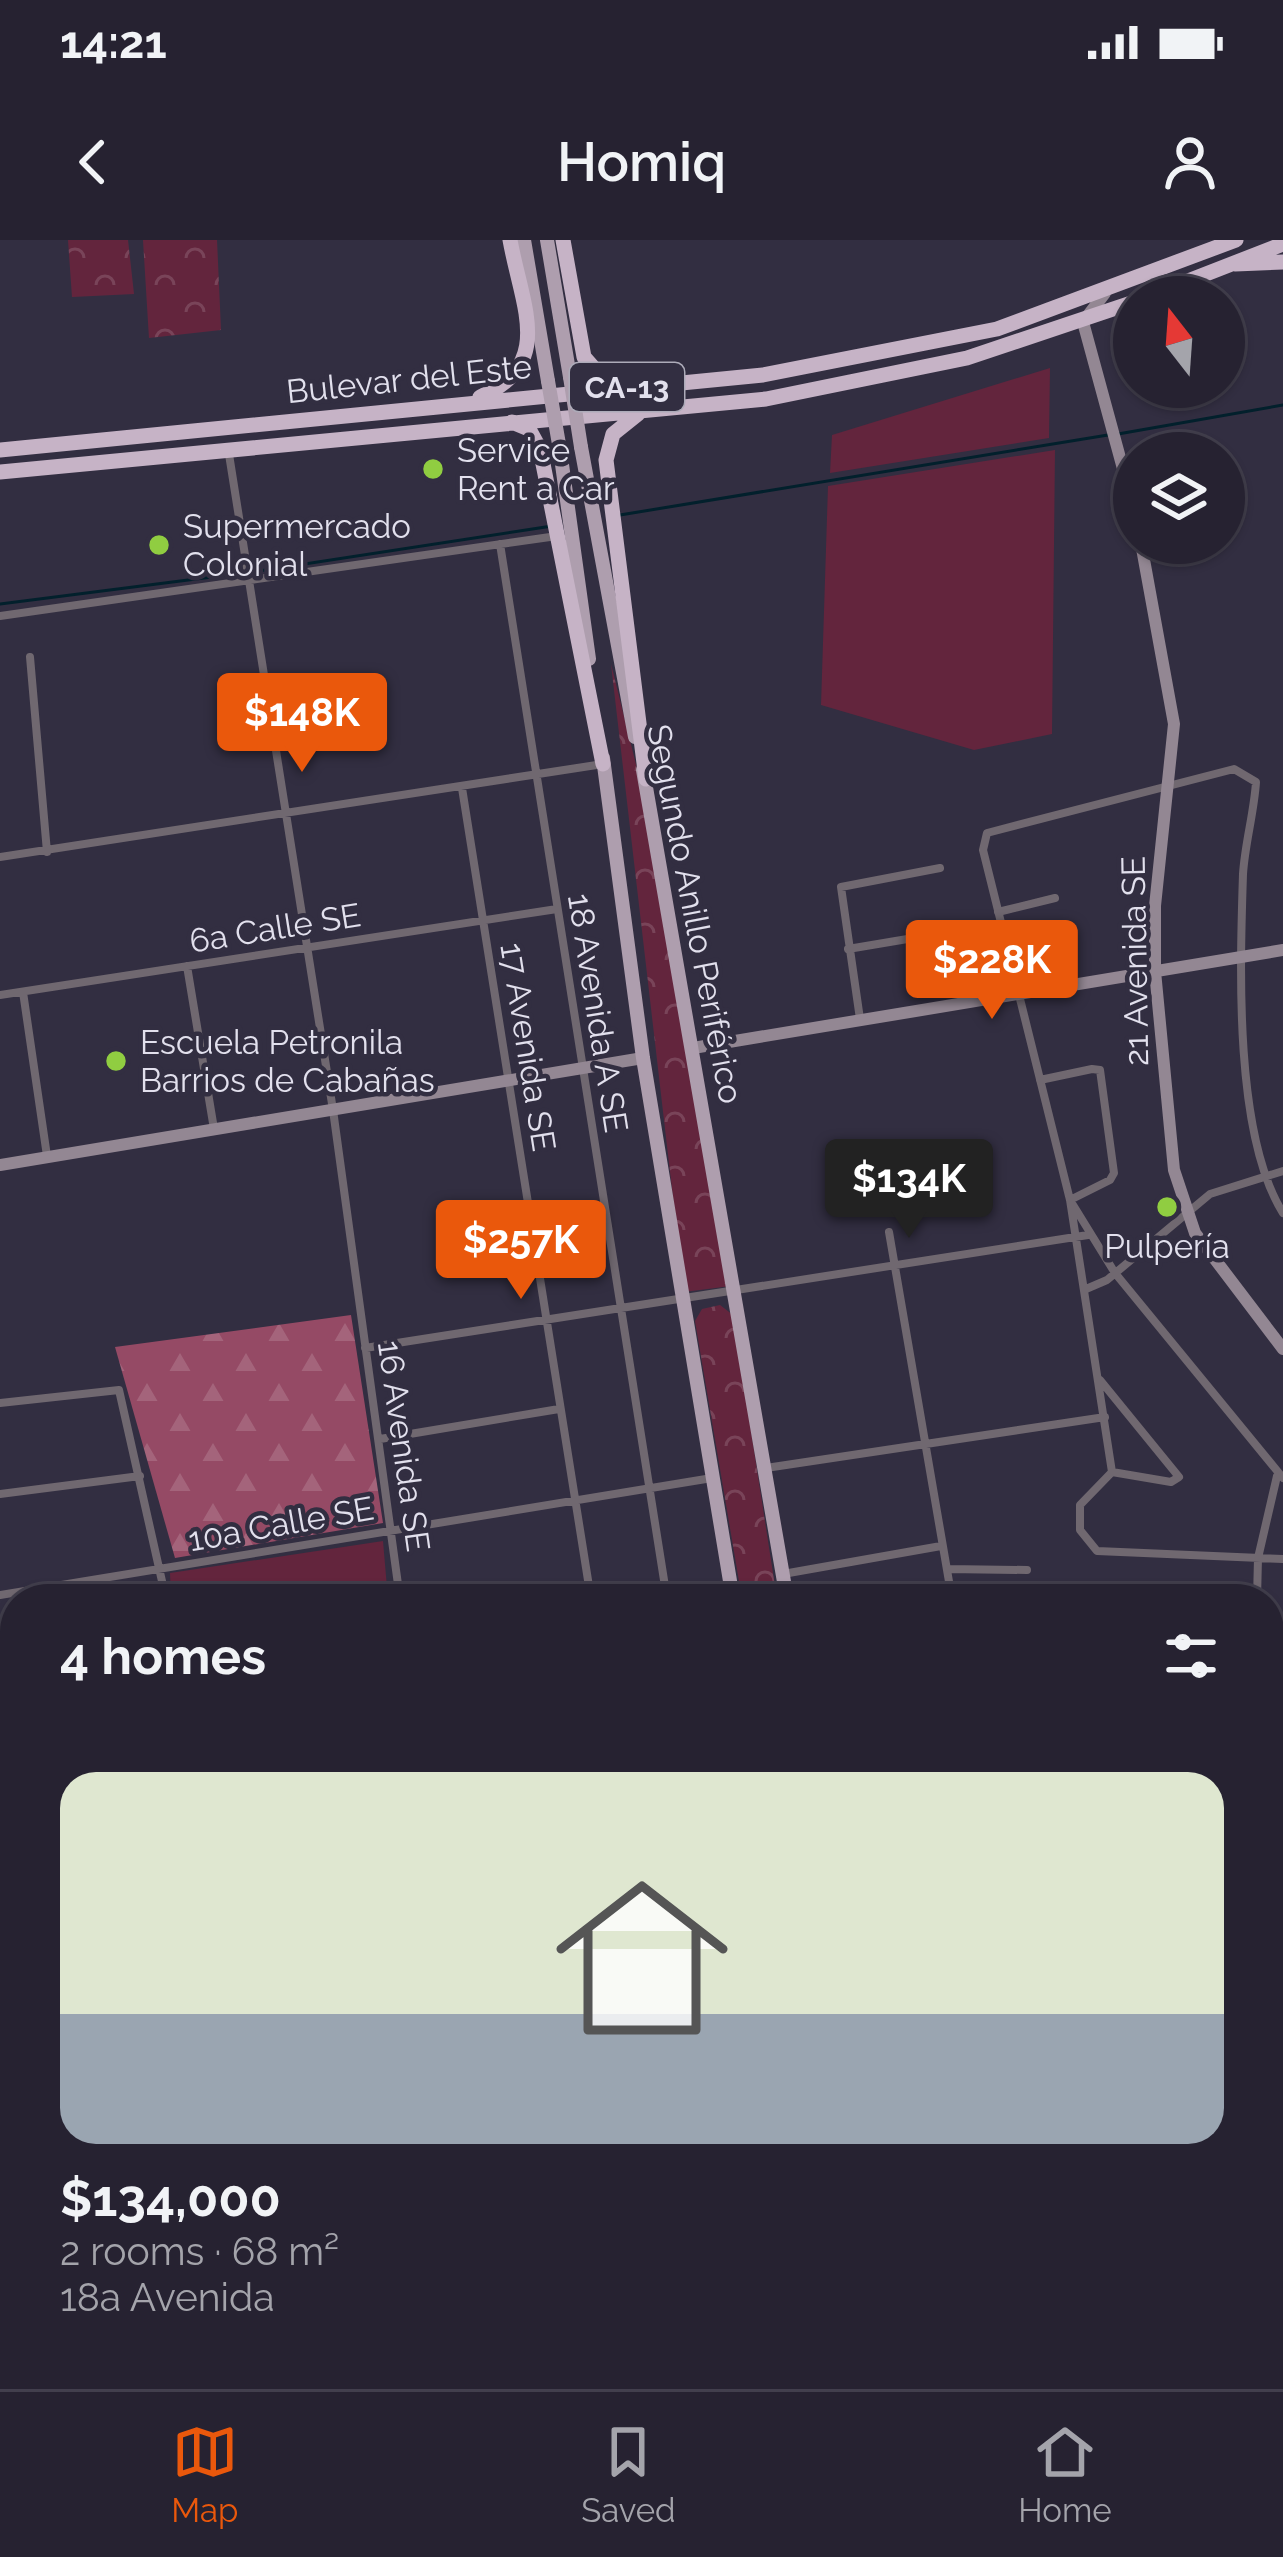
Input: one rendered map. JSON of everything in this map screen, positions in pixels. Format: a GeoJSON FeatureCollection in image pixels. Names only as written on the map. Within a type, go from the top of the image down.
{"type":"FeatureCollection","features":[{"type":"Feature","properties":{"kind":"highway"},"geometry":{"type":"LineString","coordinates":[[469,402],[512,381],[525,363],[527,343],[510,240]]}},
{"type":"Feature","properties":{"kind":"highway"},"geometry":{"type":"LineString","coordinates":[[563,240],[584,357],[612,389]]}},
{"type":"Feature","properties":{"kind":"highway","name":"Bulevar del Este"},"geometry":{"type":"LineString","coordinates":[[0,450],[763,375],[997,329],[1105,293],[1236,240]]}},
{"type":"Feature","properties":{"kind":"highway"},"geometry":{"type":"LineString","coordinates":[[1201,276],[1283,244]]}},
{"type":"Feature","properties":{"kind":"highway"},"geometry":{"type":"LineString","coordinates":[[1232,264],[1283,262]]}},
{"type":"Feature","properties":{"kind":"highway","name":"Bulevar del Este"},"geometry":{"type":"LineString","coordinates":[[0,472],[766,399],[872,381],[1113,310]]}},
{"type":"Feature","properties":{"kind":"highway"},"geometry":{"type":"LineString","coordinates":[[646,778],[606,460],[618,427],[649,410]]}},
{"type":"Feature","properties":{"kind":"highway"},"geometry":{"type":"LineString","coordinates":[[509,421],[530,429],[539,443],[603,764]]}},
{"type":"Feature","properties":{"kind":"main road","name":"Segundo Anillo Periférico"},"geometry":{"type":"LineString","coordinates":[[524,240],[560,450],[643,1058],[730,1584]]}},
{"type":"Feature","properties":{"kind":"main road","name":"Segundo Anillo Periférico"},"geometry":{"type":"LineString","coordinates":[[547,240],[609,618],[646,778],[785,1584]]}},
{"type":"Feature","properties":{"kind":"street"},"geometry":{"type":"LineString","coordinates":[[1105,293],[1083,322],[1116,432]]}},
{"type":"Feature","properties":{"kind":"street","name":"16 Avenida SE"},"geometry":{"type":"LineString","coordinates":[[228,447],[333,1110],[399,1584]]}},
{"type":"Feature","properties":{"kind":"street"},"geometry":{"type":"LineString","coordinates":[[0,616],[558,536]]}},
{"type":"Feature","properties":{"kind":"street","name":"18 Avenida A SE"},"geometry":{"type":"LineString","coordinates":[[500,544],[665,1584]]}},
{"type":"Feature","properties":{"kind":"street","name":"21 Avenida SE"},"geometry":{"type":"LineString","coordinates":[[1146,564],[1166,655],[1174,724],[1171,786],[1161,834],[1155,971],[1167,1124],[1186,1215],[1283,1349]]}},
{"type":"Feature","properties":{"kind":"street"},"geometry":{"type":"LineString","coordinates":[[30,657],[47,851]]}},
{"type":"Feature","properties":{"kind":"street"},"geometry":{"type":"LineString","coordinates":[[0,857],[603,764]]}},
{"type":"Feature","properties":{"kind":"street"},"geometry":{"type":"LineString","coordinates":[[1112,1472],[1070,1199],[983,850],[986,833],[1234,770],[1256,782],[1244,871],[1246,1076],[1265,1175],[1283,1213]]}},
{"type":"Feature","properties":{"kind":"street","name":"17 Avenida SE"},"geometry":{"type":"LineString","coordinates":[[462,788],[589,1584]]}},
{"type":"Feature","properties":{"kind":"street"},"geometry":{"type":"LineString","coordinates":[[860,1019],[841,887],[940,868]]}},
{"type":"Feature","properties":{"kind":"street"},"geometry":{"type":"LineString","coordinates":[[998,912],[1055,898]]}},
{"type":"Feature","properties":{"kind":"street","name":"6a Calle SE"},"geometry":{"type":"LineString","coordinates":[[0,995],[557,909]]}},
{"type":"Feature","properties":{"kind":"street"},"geometry":{"type":"LineString","coordinates":[[848,949],[955,931]]}},
{"type":"Feature","properties":{"kind":"street"},"geometry":{"type":"LineString","coordinates":[[693,1048],[1283,950]]}},
{"type":"Feature","properties":{"kind":"street"},"geometry":{"type":"LineString","coordinates":[[187,966],[214,1130]]}},
{"type":"Feature","properties":{"kind":"street"},"geometry":{"type":"LineString","coordinates":[[22,992],[46,1157]]}},
{"type":"Feature","properties":{"kind":"street"},"geometry":{"type":"LineString","coordinates":[[0,1165],[643,1058]]}},
{"type":"Feature","properties":{"kind":"street"},"geometry":{"type":"LineString","coordinates":[[1040,1080],[1092,1069],[1103,1077],[1114,1173],[1110,1180],[1070,1199]]}},
{"type":"Feature","properties":{"kind":"street"},"geometry":{"type":"LineString","coordinates":[[1086,1289],[1115,1273],[1210,1194],[1283,1172]]}},
{"type":"Feature","properties":{"kind":"street"},"geometry":{"type":"LineString","coordinates":[[1070,1199],[1115,1273],[1280,1477],[1258,1558],[1257,1584]]}},
{"type":"Feature","properties":{"kind":"street"},"geometry":{"type":"LineString","coordinates":[[889,1232],[950,1584]]}},
{"type":"Feature","properties":{"kind":"street"},"geometry":{"type":"LineString","coordinates":[[365,1348],[1088,1235]]}},
{"type":"Feature","properties":{"kind":"street"},"geometry":{"type":"LineString","coordinates":[[1099,1377],[1179,1480],[1112,1472]]}},
{"type":"Feature","properties":{"kind":"street"},"geometry":{"type":"LineString","coordinates":[[0,1403],[114,1388],[122,1397],[164,1584]]}},
{"type":"Feature","properties":{"kind":"street"},"geometry":{"type":"LineString","coordinates":[[380,1439],[559,1409]]}},
{"type":"Feature","properties":{"kind":"street"},"geometry":{"type":"LineString","coordinates":[[766,1468],[1105,1417]]}},
{"type":"Feature","properties":{"kind":"street"},"geometry":{"type":"LineString","coordinates":[[1112,1472],[1080,1504],[1080,1530],[1097,1552],[1283,1558]]}},
{"type":"Feature","properties":{"kind":"street"},"geometry":{"type":"LineString","coordinates":[[0,1494],[140,1476]]}},
{"type":"Feature","properties":{"kind":"street","name":"10a Calle SE"},"geometry":{"type":"LineString","coordinates":[[69,1584],[712,1478]]}},
{"type":"Feature","properties":{"kind":"street"},"geometry":{"type":"LineString","coordinates":[[783,1574],[941,1546]]}},
{"type":"Feature","properties":{"kind":"street"},"geometry":{"type":"LineString","coordinates":[[947,1569],[1027,1570]]}},
{"type":"Feature","properties":{"kind":"green space"},"geometry":{"type":"Polygon","coordinates":[[[68,240],[128,240],[134,294],[72,297],[68,240]]]}},
{"type":"Feature","properties":{"kind":"green space"},"geometry":{"type":"Polygon","coordinates":[[[143,240],[217,240],[221,330],[149,338],[143,240]]]}},
{"type":"Feature","properties":{"kind":"green space"},"geometry":{"type":"Polygon","coordinates":[[[1050,368],[1049,438],[830,473],[832,435],[1050,368]]]}},
{"type":"Feature","properties":{"kind":"green space"},"geometry":{"type":"Polygon","coordinates":[[[1055,450],[1052,734],[974,750],[821,705],[828,486],[1055,450]]]}},
{"type":"Feature","properties":{"kind":"green space"},"geometry":{"type":"Polygon","coordinates":[[[611,664],[664,877],[731,1286],[684,1292],[611,664]]]}},
{"type":"Feature","properties":{"kind":"green space"},"geometry":{"type":"Polygon","coordinates":[[[720,1305],[733,1315],[775,1584],[739,1584],[695,1321],[702,1309],[720,1305]]]}},
{"type":"Feature","properties":{"kind":"green space"},"geometry":{"type":"Polygon","coordinates":[[[351,1315],[383,1523],[175,1558],[115,1347],[351,1315]]]}},
{"type":"Feature","properties":{"kind":"green space"},"geometry":{"type":"Polygon","coordinates":[[[383,1541],[387,1584],[170,1584],[170,1573],[383,1541]]]}},
{"type":"Feature","properties":{"kind":"waterway"},"geometry":{"type":"LineString","coordinates":[[1129,432],[1283,405]]}},
{"type":"Feature","properties":{"kind":"waterway"},"geometry":{"type":"LineString","coordinates":[[620,515],[1108,435]]}},
{"type":"Feature","properties":{"kind":"waterway"},"geometry":{"type":"LineString","coordinates":[[253,572],[552,526]]}},
{"type":"Feature","properties":{"kind":"waterway"},"geometry":{"type":"LineString","coordinates":[[0,604],[243,573]]}},
{"type":"Feature","properties":{"kind":"place","name":"Service Rent a Car"},"geometry":{"type":"Point","coordinates":[433,469]}},
{"type":"Feature","properties":{"kind":"place","name":"Supermercado Colonial"},"geometry":{"type":"Point","coordinates":[159,545]}},
{"type":"Feature","properties":{"kind":"place","name":"Escuela Petronila Barrios de Cabañas"},"geometry":{"type":"Point","coordinates":[116,1061]}},
{"type":"Feature","properties":{"kind":"place","name":"Pulpería"},"geometry":{"type":"Point","coordinates":[1167,1207]}}]}
